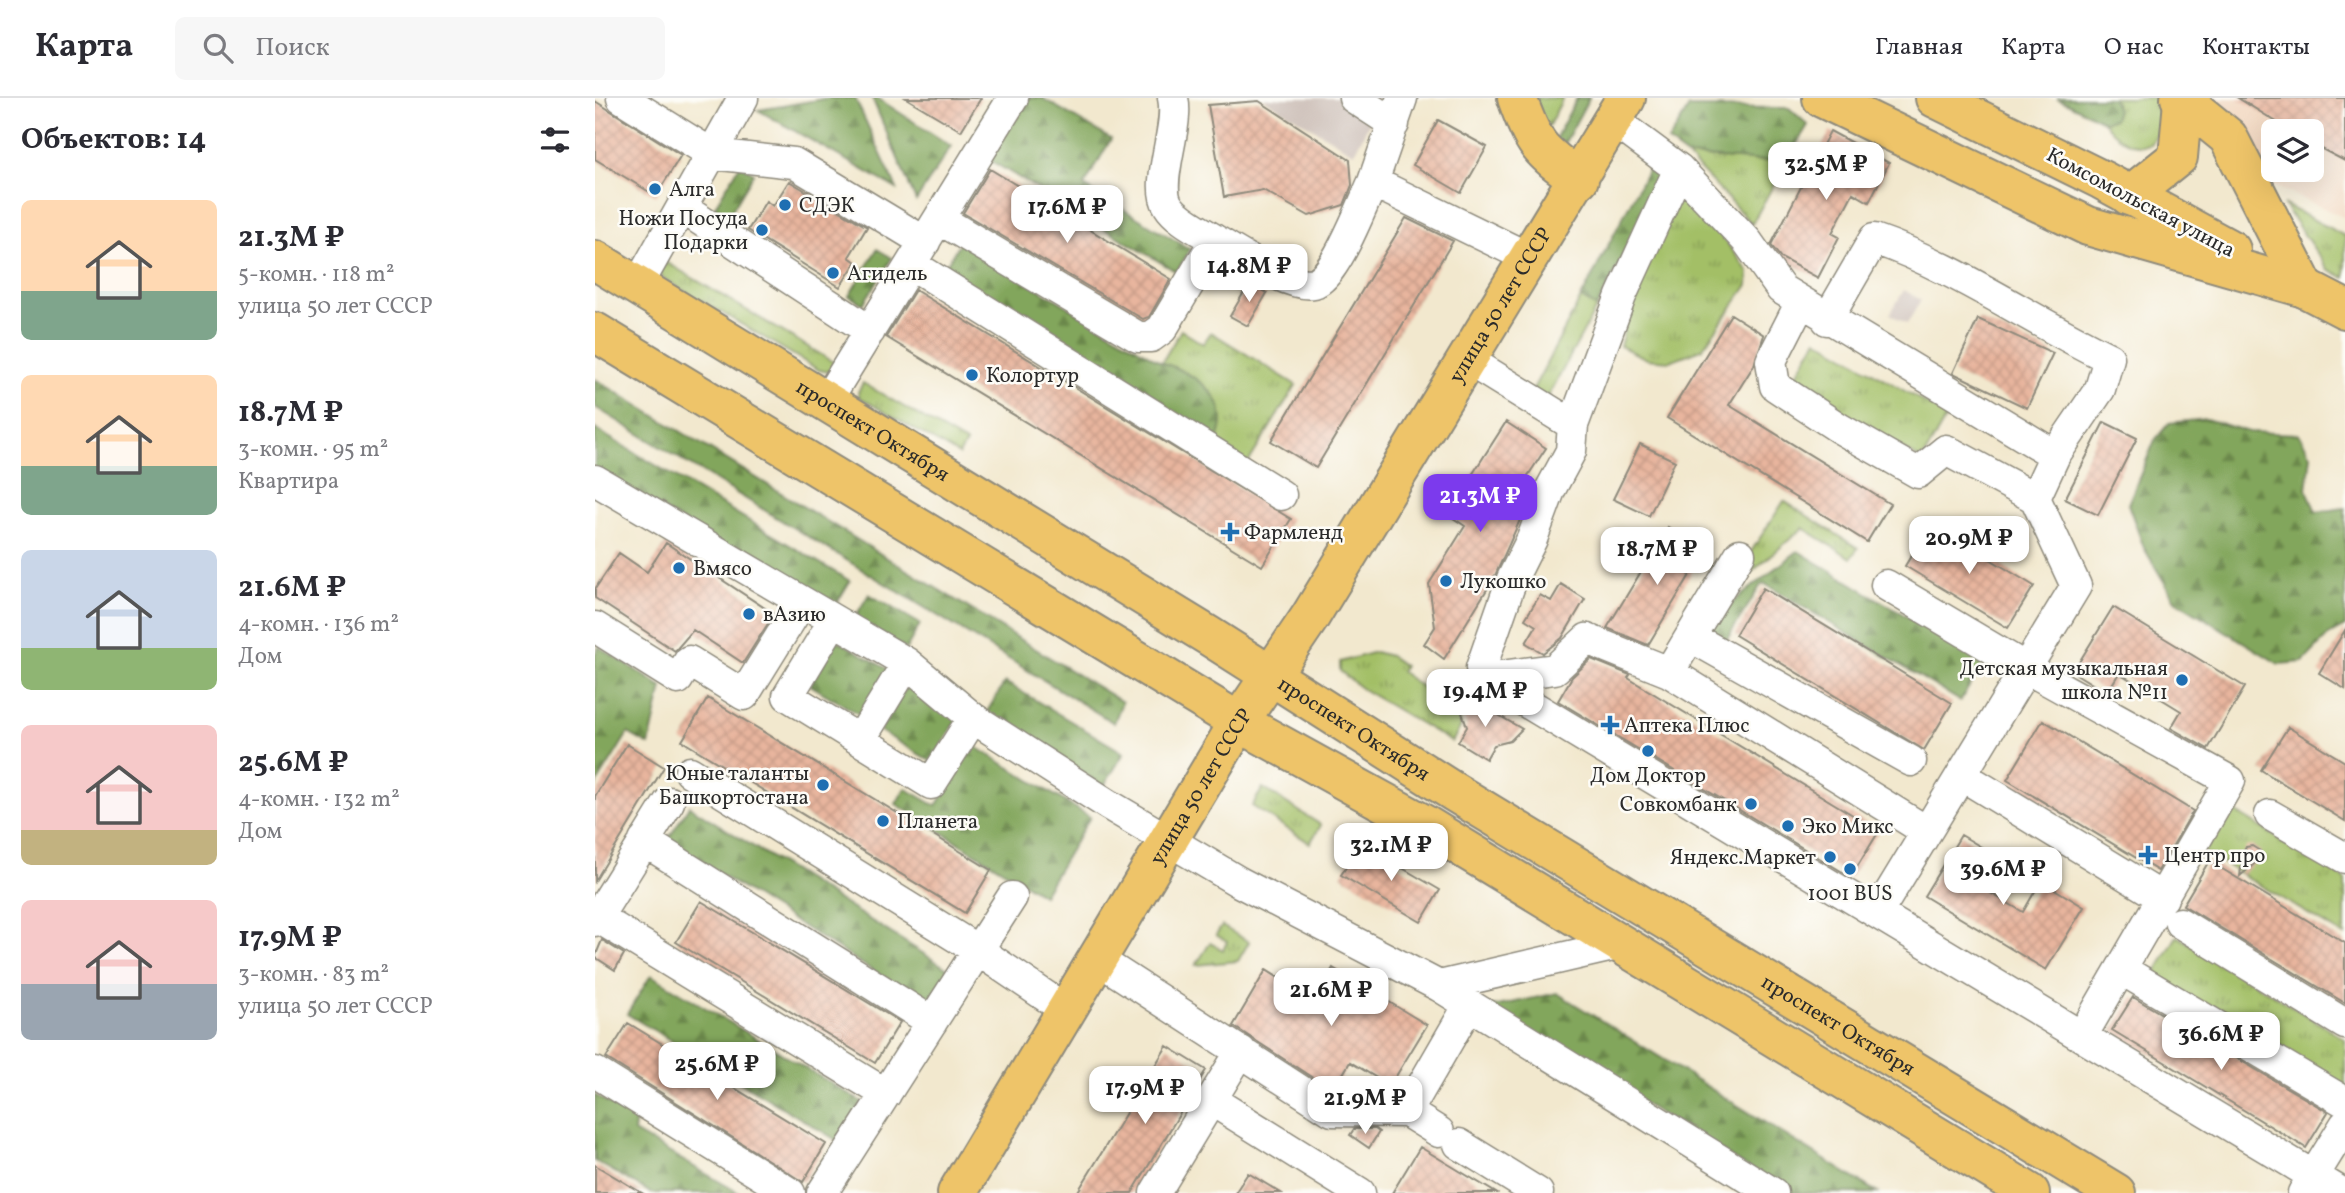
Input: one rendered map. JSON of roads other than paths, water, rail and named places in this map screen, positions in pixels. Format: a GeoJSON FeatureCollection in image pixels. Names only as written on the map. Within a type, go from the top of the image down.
{"type":"FeatureCollection","features":[{"type":"Feature","properties":{"kind":"main road"},"geometry":{"type":"LineString","coordinates":[[1517,98],[1531,138],[1542,152],[1579,179]]}},
{"type":"Feature","properties":{"kind":"main road"},"geometry":{"type":"LineString","coordinates":[[1822,98],[2088,226],[2305,288]]}},
{"type":"Feature","properties":{"kind":"main road","name":"Комсомольская улица"},"geometry":{"type":"LineString","coordinates":[[1935,98],[2115,188],[2345,309]]}},
{"type":"Feature","properties":{"kind":"main road"},"geometry":{"type":"LineString","coordinates":[[2182,99],[2228,137],[2305,288]]}},
{"type":"Feature","properties":{"kind":"main road"},"geometry":{"type":"LineString","coordinates":[[2115,188],[2178,158],[2182,99]]}},
{"type":"Feature","properties":{"kind":"main road","name":"улица 50 лет СССР"},"geometry":{"type":"LineString","coordinates":[[957,1193],[1239,722],[1310,617],[1625,104]]}},
{"type":"Feature","properties":{"kind":"main road","name":"проспект Октября"},"geometry":{"type":"LineString","coordinates":[[595,260],[827,400],[1271,675],[1454,792],[2116,1193]]}},
{"type":"Feature","properties":{"kind":"main road","name":"проспект Октября"},"geometry":{"type":"LineString","coordinates":[[595,332],[1239,722],[1427,826],[2030,1193]]}},
{"type":"Feature","properties":{"kind":"street"},"geometry":{"type":"LineString","coordinates":[[622,98],[712,154],[794,163],[925,242],[1282,495]]}},
{"type":"Feature","properties":{"kind":"street"},"geometry":{"type":"LineString","coordinates":[[827,400],[1013,98]]}},
{"type":"Feature","properties":{"kind":"street"},"geometry":{"type":"LineString","coordinates":[[1173,98],[1175,116],[1164,188],[1166,203],[1175,214],[1215,240],[1294,282],[1315,283],[1330,272],[1373,182],[1398,111],[1354,98]]}},
{"type":"Feature","properties":{"kind":"street"},"geometry":{"type":"LineString","coordinates":[[638,285],[712,154],[736,101]]}},
{"type":"Feature","properties":{"kind":"street"},"geometry":{"type":"LineString","coordinates":[[1625,104],[1679,169],[1747,241],[1781,289],[1827,320],[2055,455]]}},
{"type":"Feature","properties":{"kind":"street"},"geometry":{"type":"LineString","coordinates":[[1679,169],[1621,296],[1573,425],[1571,451],[1550,490],[1532,539],[1512,579],[1481,668],[1486,678],[2082,1036],[2308,1184],[2342,1193]]}},
{"type":"Feature","properties":{"kind":"street"},"geometry":{"type":"LineString","coordinates":[[1373,182],[1529,258]]}},
{"type":"Feature","properties":{"kind":"street"},"geometry":{"type":"LineString","coordinates":[[682,208],[870,331]]}},
{"type":"Feature","properties":{"kind":"street"},"geometry":{"type":"LineString","coordinates":[[1827,320],[1874,239],[1912,252],[2066,338],[2109,358],[2100,389],[2055,455],[2035,498]]}},
{"type":"Feature","properties":{"kind":"street"},"geometry":{"type":"LineString","coordinates":[[925,242],[1138,337],[1151,337],[1162,329],[1215,240]]}},
{"type":"Feature","properties":{"kind":"street"},"geometry":{"type":"LineString","coordinates":[[1801,302],[1771,361],[1775,386],[1839,429],[1918,472],[1946,450],[2035,498],[2076,586],[2024,667],[1878,912]]}},
{"type":"Feature","properties":{"kind":"street"},"geometry":{"type":"LineString","coordinates":[[1468,360],[1573,425]]}},
{"type":"Feature","properties":{"kind":"street"},"geometry":{"type":"LineString","coordinates":[[595,480],[907,663],[973,718],[1168,841],[1239,882],[1439,986],[1773,1193]]}},
{"type":"Feature","properties":{"kind":"street"},"geometry":{"type":"LineString","coordinates":[[1669,672],[1740,554]]}},
{"type":"Feature","properties":{"kind":"street"},"geometry":{"type":"LineString","coordinates":[[1886,585],[2024,667],[2230,781],[2082,1036]]}},
{"type":"Feature","properties":{"kind":"street"},"geometry":{"type":"LineString","coordinates":[[595,627],[678,679],[689,661],[744,695],[801,603]]}},
{"type":"Feature","properties":{"kind":"street"},"geometry":{"type":"LineString","coordinates":[[834,621],[788,696],[931,784],[973,718]]}},
{"type":"Feature","properties":{"kind":"street"},"geometry":{"type":"LineString","coordinates":[[1691,636],[1911,761]]}},
{"type":"Feature","properties":{"kind":"street"},"geometry":{"type":"LineString","coordinates":[[1486,678],[1555,669],[1587,639],[1669,672],[1926,831]]}},
{"type":"Feature","properties":{"kind":"street"},"geometry":{"type":"LineString","coordinates":[[860,740],[907,663]]}},
{"type":"Feature","properties":{"kind":"street"},"geometry":{"type":"LineString","coordinates":[[690,772],[979,951],[1066,1010]]}},
{"type":"Feature","properties":{"kind":"street"},"geometry":{"type":"LineString","coordinates":[[1961,775],[2162,898]]}},
{"type":"Feature","properties":{"kind":"street"},"geometry":{"type":"LineString","coordinates":[[669,802],[596,919],[886,1094]]}},
{"type":"Feature","properties":{"kind":"street"},"geometry":{"type":"LineString","coordinates":[[2270,815],[2345,858]]}},
{"type":"Feature","properties":{"kind":"street"},"geometry":{"type":"LineString","coordinates":[[644,841],[932,1022]]}},
{"type":"Feature","properties":{"kind":"street"},"geometry":{"type":"LineString","coordinates":[[822,1193],[1012,897]]}},
{"type":"Feature","properties":{"kind":"street"},"geometry":{"type":"LineString","coordinates":[[2180,923],[2345,1024]]}},
{"type":"Feature","properties":{"kind":"street"},"geometry":{"type":"LineString","coordinates":[[1439,986],[1622,944]]}},
{"type":"Feature","properties":{"kind":"street"},"geometry":{"type":"LineString","coordinates":[[1097,959],[1332,1111],[1407,1112],[1538,1193]]}},
{"type":"Feature","properties":{"kind":"street"},"geometry":{"type":"LineString","coordinates":[[2129,974],[2345,1102]]}},
{"type":"Feature","properties":{"kind":"street"},"geometry":{"type":"LineString","coordinates":[[1407,1112],[1469,1005]]}},
{"type":"Feature","properties":{"kind":"street"},"geometry":{"type":"LineString","coordinates":[[1155,1193],[1241,1051]]}},
{"type":"Feature","properties":{"kind":"street"},"geometry":{"type":"LineString","coordinates":[[595,1072],[790,1193]]}},
{"type":"Feature","properties":{"kind":"street"},"geometry":{"type":"LineString","coordinates":[[1211,1100],[1360,1193]]}},
{"type":"Feature","properties":{"kind":"street"},"geometry":{"type":"LineString","coordinates":[[2308,1184],[2345,1125]]}},
{"type":"Feature","properties":{"kind":"place","name":"Алга"},"geometry":{"type":"Point","coordinates":[655,189]}},
{"type":"Feature","properties":{"kind":"place","name":"СДЭК"},"geometry":{"type":"Point","coordinates":[785,205]}},
{"type":"Feature","properties":{"kind":"place","name":"Ножи Посуда Подарки"},"geometry":{"type":"Point","coordinates":[762,230]}},
{"type":"Feature","properties":{"kind":"place","name":"Агидель"},"geometry":{"type":"Point","coordinates":[833,273]}},
{"type":"Feature","properties":{"kind":"place","name":"Колортур"},"geometry":{"type":"Point","coordinates":[972,375]}},
{"type":"Feature","properties":{"kind":"place","name":"Фармленд"},"geometry":{"type":"Point","coordinates":[1230,532]}},
{"type":"Feature","properties":{"kind":"place","name":"Вмясо"},"geometry":{"type":"Point","coordinates":[679,568]}},
{"type":"Feature","properties":{"kind":"place","name":"Лукошко"},"geometry":{"type":"Point","coordinates":[1446,581]}},
{"type":"Feature","properties":{"kind":"place","name":"вАзию"},"geometry":{"type":"Point","coordinates":[749,614]}},
{"type":"Feature","properties":{"kind":"place","name":"Детская музыкальная школа №11"},"geometry":{"type":"Point","coordinates":[2182,680]}},
{"type":"Feature","properties":{"kind":"place","name":"Аптека Плюс"},"geometry":{"type":"Point","coordinates":[1610,725]}},
{"type":"Feature","properties":{"kind":"place","name":"Дом Доктор"},"geometry":{"type":"Point","coordinates":[1648,751]}},
{"type":"Feature","properties":{"kind":"place","name":"Юные таланты Башкортостана"},"geometry":{"type":"Point","coordinates":[823,785]}},
{"type":"Feature","properties":{"kind":"place","name":"Совкомбанк"},"geometry":{"type":"Point","coordinates":[1751,804]}},
{"type":"Feature","properties":{"kind":"place","name":"Планета"},"geometry":{"type":"Point","coordinates":[883,821]}},
{"type":"Feature","properties":{"kind":"place","name":"Эко Микс"},"geometry":{"type":"Point","coordinates":[1788,826]}},
{"type":"Feature","properties":{"kind":"place","name":"Центр про"},"geometry":{"type":"Point","coordinates":[2148,855]}},
{"type":"Feature","properties":{"kind":"place","name":"Яндекс.Маркет"},"geometry":{"type":"Point","coordinates":[1830,857]}},
{"type":"Feature","properties":{"kind":"place","name":"1001 BUS"},"geometry":{"type":"Point","coordinates":[1850,869]}}]}
